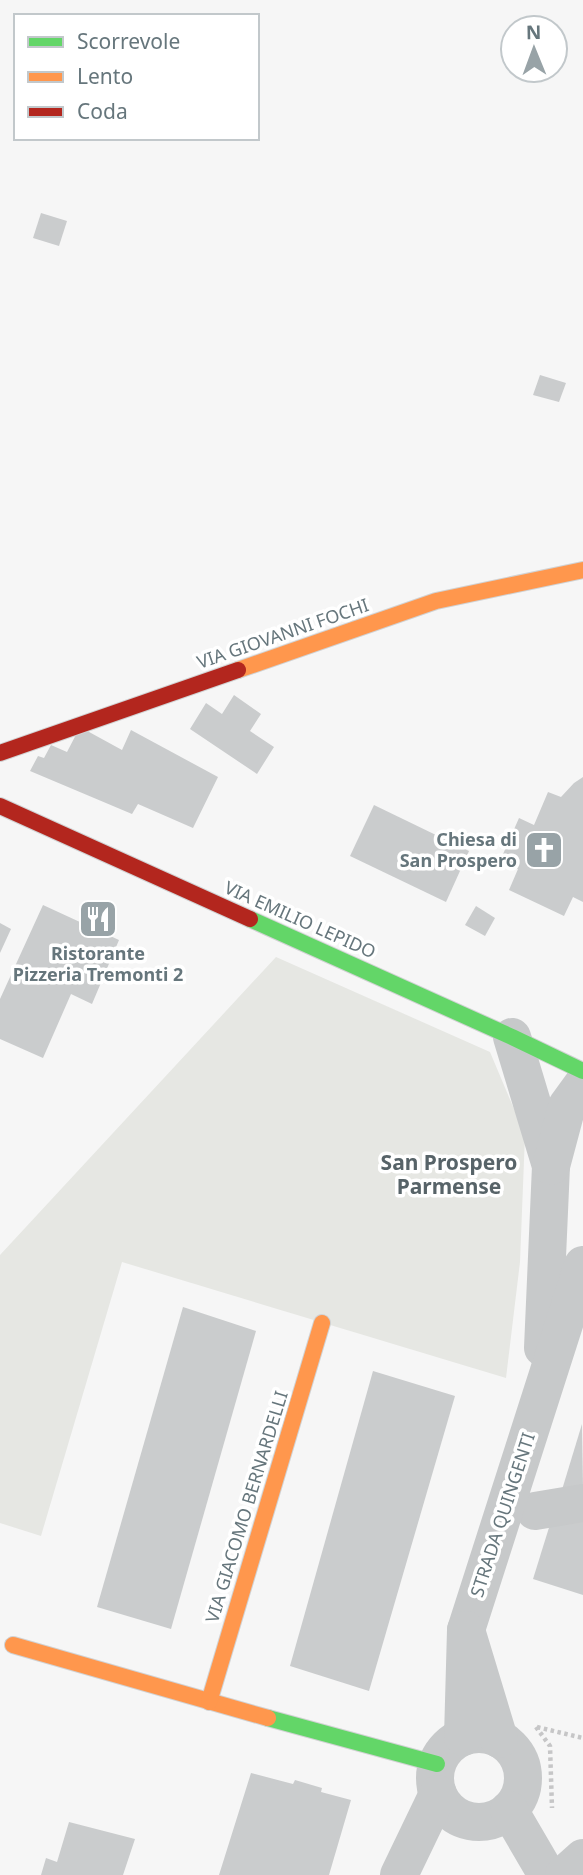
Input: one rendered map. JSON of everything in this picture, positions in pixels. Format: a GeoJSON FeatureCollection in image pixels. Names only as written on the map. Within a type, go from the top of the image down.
{"type":"FeatureCollection","features":[{"type":"Feature","properties":{"kind":"street","name":"VIA GIOVANNI FOCHI"},"geometry":{"type":"LineString","coordinates":[[0,753],[436,601],[583,570]]}},
{"type":"Feature","properties":{"kind":"street","name":"VIA EMILIO LEPIDO"},"geometry":{"type":"LineString","coordinates":[[0,806],[583,1071]]}},
{"type":"Feature","properties":{"kind":"street","name":"STRADA QUINGENTI"},"geometry":{"type":"LineString","coordinates":[[512,1037],[551,1166]]}},
{"type":"Feature","properties":{"kind":"street","name":"STRADA QUINGENTI"},"geometry":{"type":"LineString","coordinates":[[540,1399],[551,1166],[568,1106],[583,1084]]}},
{"type":"Feature","properties":{"kind":"street","name":"STRADA QUINGENTI"},"geometry":{"type":"LineString","coordinates":[[481,1738],[466,1630],[583,1265]]}},
{"type":"Feature","properties":{"kind":"street","name":"VIA GIACOMO BERNARDELLI"},"geometry":{"type":"LineString","coordinates":[[209,1702],[322,1323]]}},
{"type":"Feature","properties":{"kind":"street"},"geometry":{"type":"LineString","coordinates":[[535,1511],[583,1503]]}},
{"type":"Feature","properties":{"kind":"street"},"geometry":{"type":"LineString","coordinates":[[13,1645],[209,1702],[437,1779]]}},
{"type":"Feature","properties":{"kind":"street"},"geometry":{"type":"LineString","coordinates":[[399,1875],[437,1779],[443,1752],[452,1743],[481,1738],[510,1746],[523,1771],[523,1785],[518,1799],[499,1818],[486,1821],[473,1822],[452,1813],[443,1805],[437,1779]]}},
{"type":"Feature","properties":{"kind":"street"},"geometry":{"type":"LineString","coordinates":[[509,1810],[547,1875]]}},
{"type":"Feature","properties":{"kind":"street"},"geometry":{"type":"LineString","coordinates":[[404,1875],[473,1822]]}},
{"type":"Feature","properties":{"kind":"street"},"geometry":{"type":"LineString","coordinates":[[565,1875],[583,1858]]}},
{"type":"Feature","properties":{"kind":"path"},"geometry":{"type":"LineString","coordinates":[[552,1812],[550,1746],[536,1726],[583,1738]]}},
{"type":"Feature","properties":{"kind":"shaded area"},"geometry":{"type":"Polygon","coordinates":[[[276,957],[490,1052],[525,1135],[520,1262],[506,1378],[122,1262],[41,1536],[0,1523],[0,1255],[276,957]]]}},
{"type":"Feature","properties":{"kind":"building"},"geometry":{"type":"Polygon","coordinates":[[[41,213],[67,221],[59,246],[33,238],[41,213]]]}},
{"type":"Feature","properties":{"kind":"building"},"geometry":{"type":"Polygon","coordinates":[[[540,375],[566,383],[559,402],[533,395],[540,375]]]}},
{"type":"Feature","properties":{"kind":"building"},"geometry":{"type":"Polygon","coordinates":[[[234,695],[261,714],[250,731],[274,747],[257,774],[190,729],[206,703],[222,714],[234,695]]]}},
{"type":"Feature","properties":{"kind":"building"},"geometry":{"type":"Polygon","coordinates":[[[80,727],[122,750],[131,730],[218,777],[193,828],[138,804],[132,814],[30,771],[38,756],[44,758],[51,745],[67,752],[80,727]]]}},
{"type":"Feature","properties":{"kind":"building","name":"Chiesa di San Prospero"},"geometry":{"type":"Polygon","coordinates":[[[583,777],[583,902],[573,897],[564,916],[509,890],[518,869],[500,861],[519,818],[534,825],[548,792],[561,797],[583,777]]]}},
{"type":"Feature","properties":{"kind":"building"},"geometry":{"type":"Polygon","coordinates":[[[374,805],[469,851],[446,902],[350,856],[374,805]]]}},
{"type":"Feature","properties":{"kind":"building"},"geometry":{"type":"Polygon","coordinates":[[[43,905],[119,940],[92,1004],[71,994],[43,1058],[0,1039],[0,999],[43,905]]]}},
{"type":"Feature","properties":{"kind":"building"},"geometry":{"type":"Polygon","coordinates":[[[476,906],[495,918],[485,936],[465,925],[476,906]]]}},
{"type":"Feature","properties":{"kind":"building"},"geometry":{"type":"Polygon","coordinates":[[[0,923],[11,929],[0,953],[0,923]]]}},
{"type":"Feature","properties":{"kind":"building"},"geometry":{"type":"Polygon","coordinates":[[[183,1307],[256,1331],[171,1629],[97,1607],[183,1307]]]}},
{"type":"Feature","properties":{"kind":"building"},"geometry":{"type":"Polygon","coordinates":[[[373,1371],[455,1396],[369,1691],[290,1666],[373,1371]]]}},
{"type":"Feature","properties":{"kind":"building"},"geometry":{"type":"Polygon","coordinates":[[[582,1424],[583,1488],[561,1493],[582,1424]]]}},
{"type":"Feature","properties":{"kind":"building"},"geometry":{"type":"Polygon","coordinates":[[[583,1512],[583,1595],[533,1579],[552,1518],[583,1512]]]}},
{"type":"Feature","properties":{"kind":"building"},"geometry":{"type":"Polygon","coordinates":[[[251,1773],[293,1784],[295,1780],[322,1788],[321,1792],[351,1800],[329,1875],[219,1875],[251,1773]]]}},
{"type":"Feature","properties":{"kind":"building"},"geometry":{"type":"Polygon","coordinates":[[[69,1822],[135,1839],[123,1875],[41,1875],[46,1858],[57,1862],[69,1822]]]}},
{"type":"Feature","properties":{"kind":"traffic: fast"},"geometry":{"type":"LineString","coordinates":[[250,919],[583,1071]]}},
{"type":"Feature","properties":{"kind":"traffic: fast"},"geometry":{"type":"LineString","coordinates":[[268,1718],[437,1764]]}},
{"type":"Feature","properties":{"kind":"traffic: slow"},"geometry":{"type":"LineString","coordinates":[[238,670],[436,601],[583,570]]}},
{"type":"Feature","properties":{"kind":"traffic: slow"},"geometry":{"type":"LineString","coordinates":[[209,1702],[322,1323]]}},
{"type":"Feature","properties":{"kind":"traffic: slow"},"geometry":{"type":"LineString","coordinates":[[13,1645],[268,1718]]}},
{"type":"Feature","properties":{"kind":"traffic: jam"},"geometry":{"type":"LineString","coordinates":[[0,753],[238,670]]}},
{"type":"Feature","properties":{"kind":"traffic: jam"},"geometry":{"type":"LineString","coordinates":[[0,806],[250,919]]}},
{"type":"Feature","properties":{"kind":"place","name":"Chiesa di San Prospero"},"geometry":{"type":"Point","coordinates":[544,850]}},
{"type":"Feature","properties":{"kind":"place","name":"Ristorante Pizzeria Tremonti 2"},"geometry":{"type":"Point","coordinates":[98,919]}},
{"type":"Feature","properties":{"kind":"district","name":"San Prospero Parmense"},"geometry":{"type":"Point","coordinates":[449,1175]}}]}
